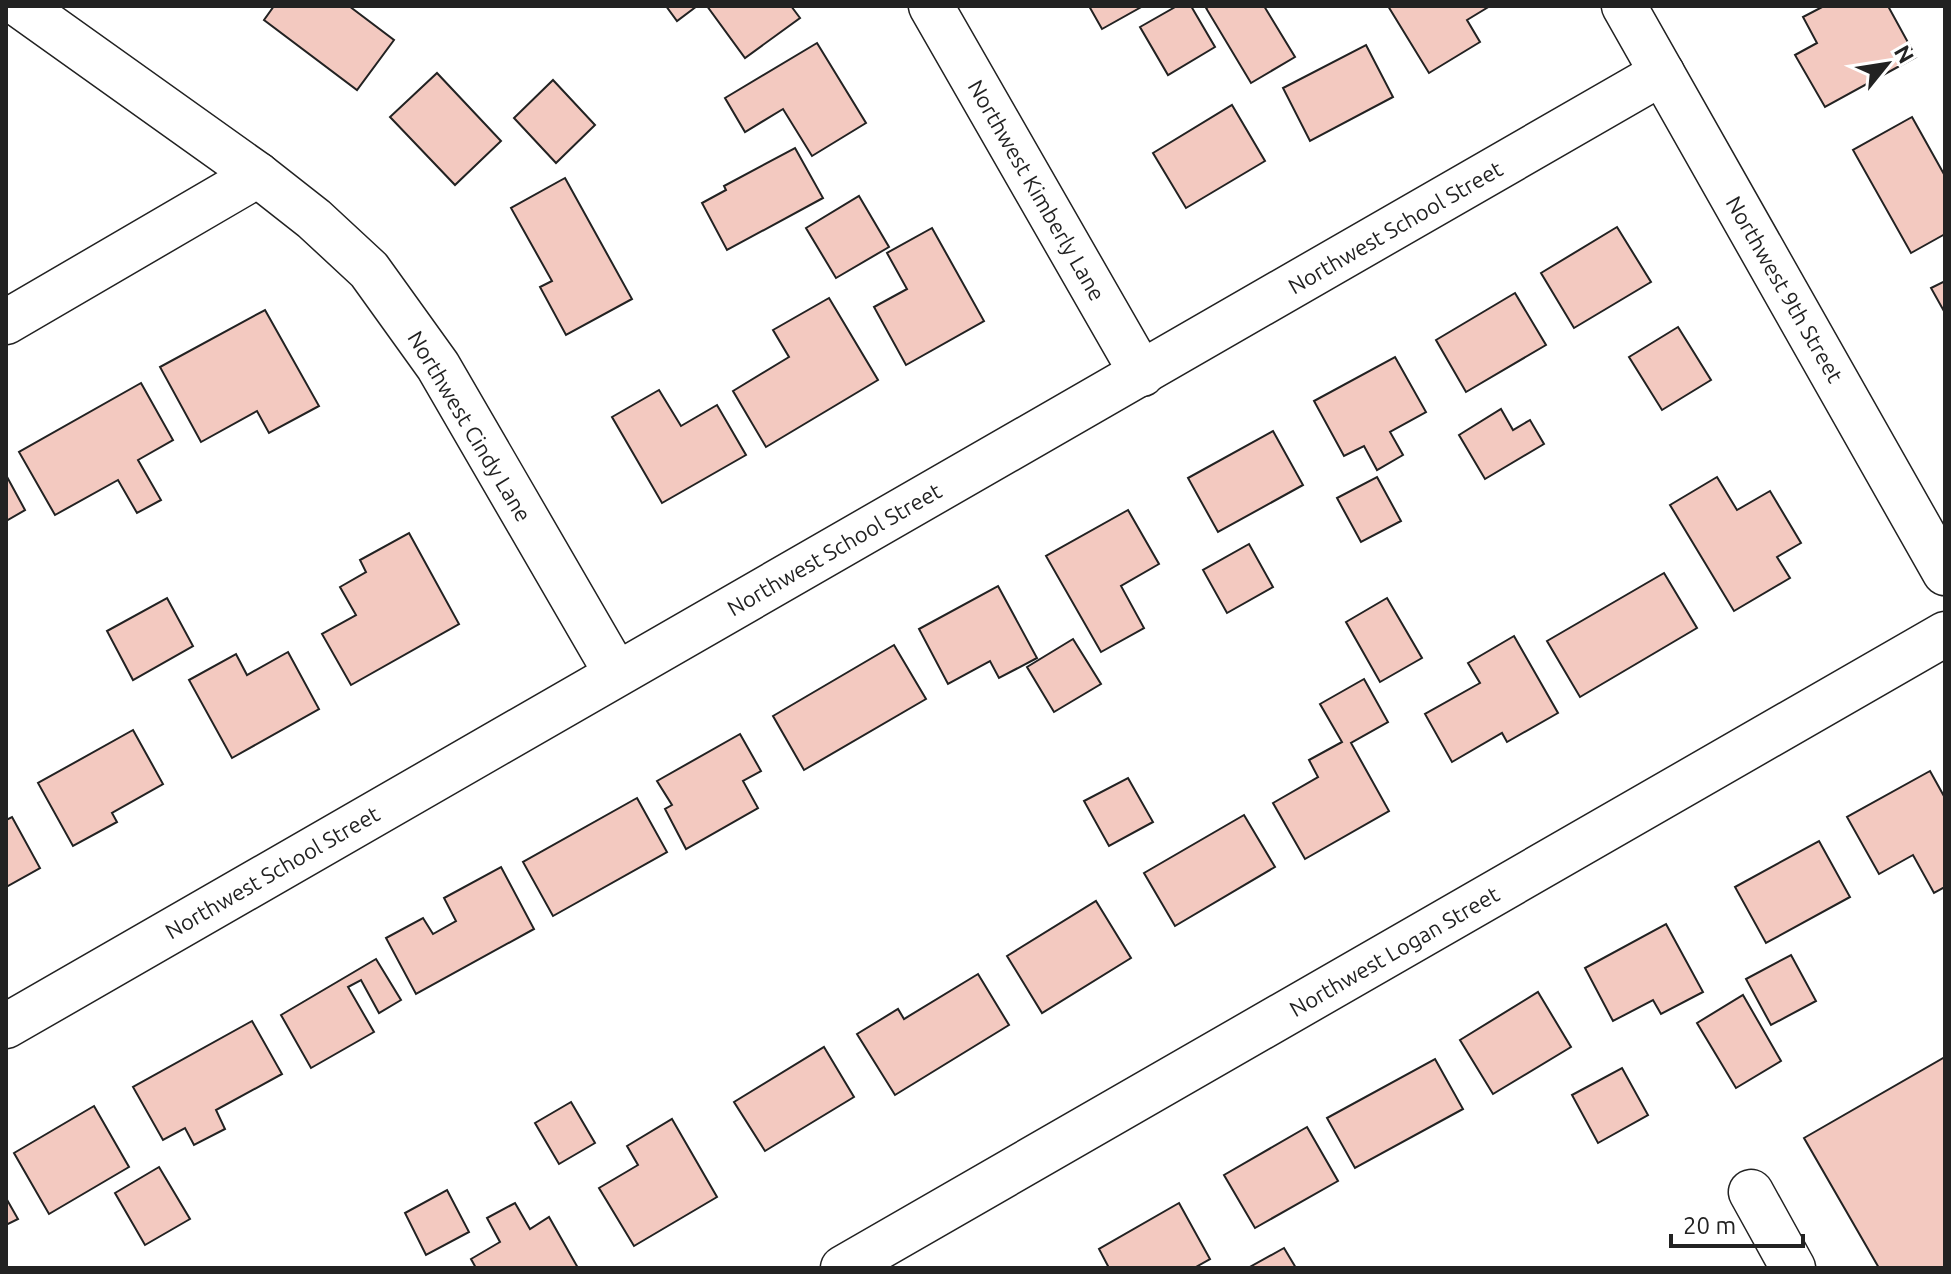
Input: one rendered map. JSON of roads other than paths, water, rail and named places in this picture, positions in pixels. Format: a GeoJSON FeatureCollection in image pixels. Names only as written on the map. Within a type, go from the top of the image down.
{"type":"FeatureCollection","features":[{"type":"Feature","properties":{"kind":"street","name":"Northwest Cindy Lane"},"geometry":{"type":"LineString","coordinates":[[21,6],[258,175],[314,219],[369,270],[438,366],[616,673]]}},
{"type":"Feature","properties":{"kind":"street","name":"Northwest Kimberly Lane"},"geometry":{"type":"LineString","coordinates":[[931,6],[1142,374]]}},
{"type":"Feature","properties":{"kind":"street","name":"Northwest 9th Street"},"geometry":{"type":"LineString","coordinates":[[1624,6],[1945,573]]}},
{"type":"Feature","properties":{"kind":"street","name":"Northwest School Street"},"geometry":{"type":"LineString","coordinates":[[6,1026],[1662,73]]}},
{"type":"Feature","properties":{"kind":"street"},"geometry":{"type":"LineString","coordinates":[[6,322],[258,175]]}},
{"type":"Feature","properties":{"kind":"street","name":"Northwest Logan Street"},"geometry":{"type":"LineString","coordinates":[[843,1268],[1945,634]]}},
{"type":"Feature","properties":{"kind":"street"},"geometry":{"type":"LineString","coordinates":[[1751,1192],[1793,1268]]}}]}
